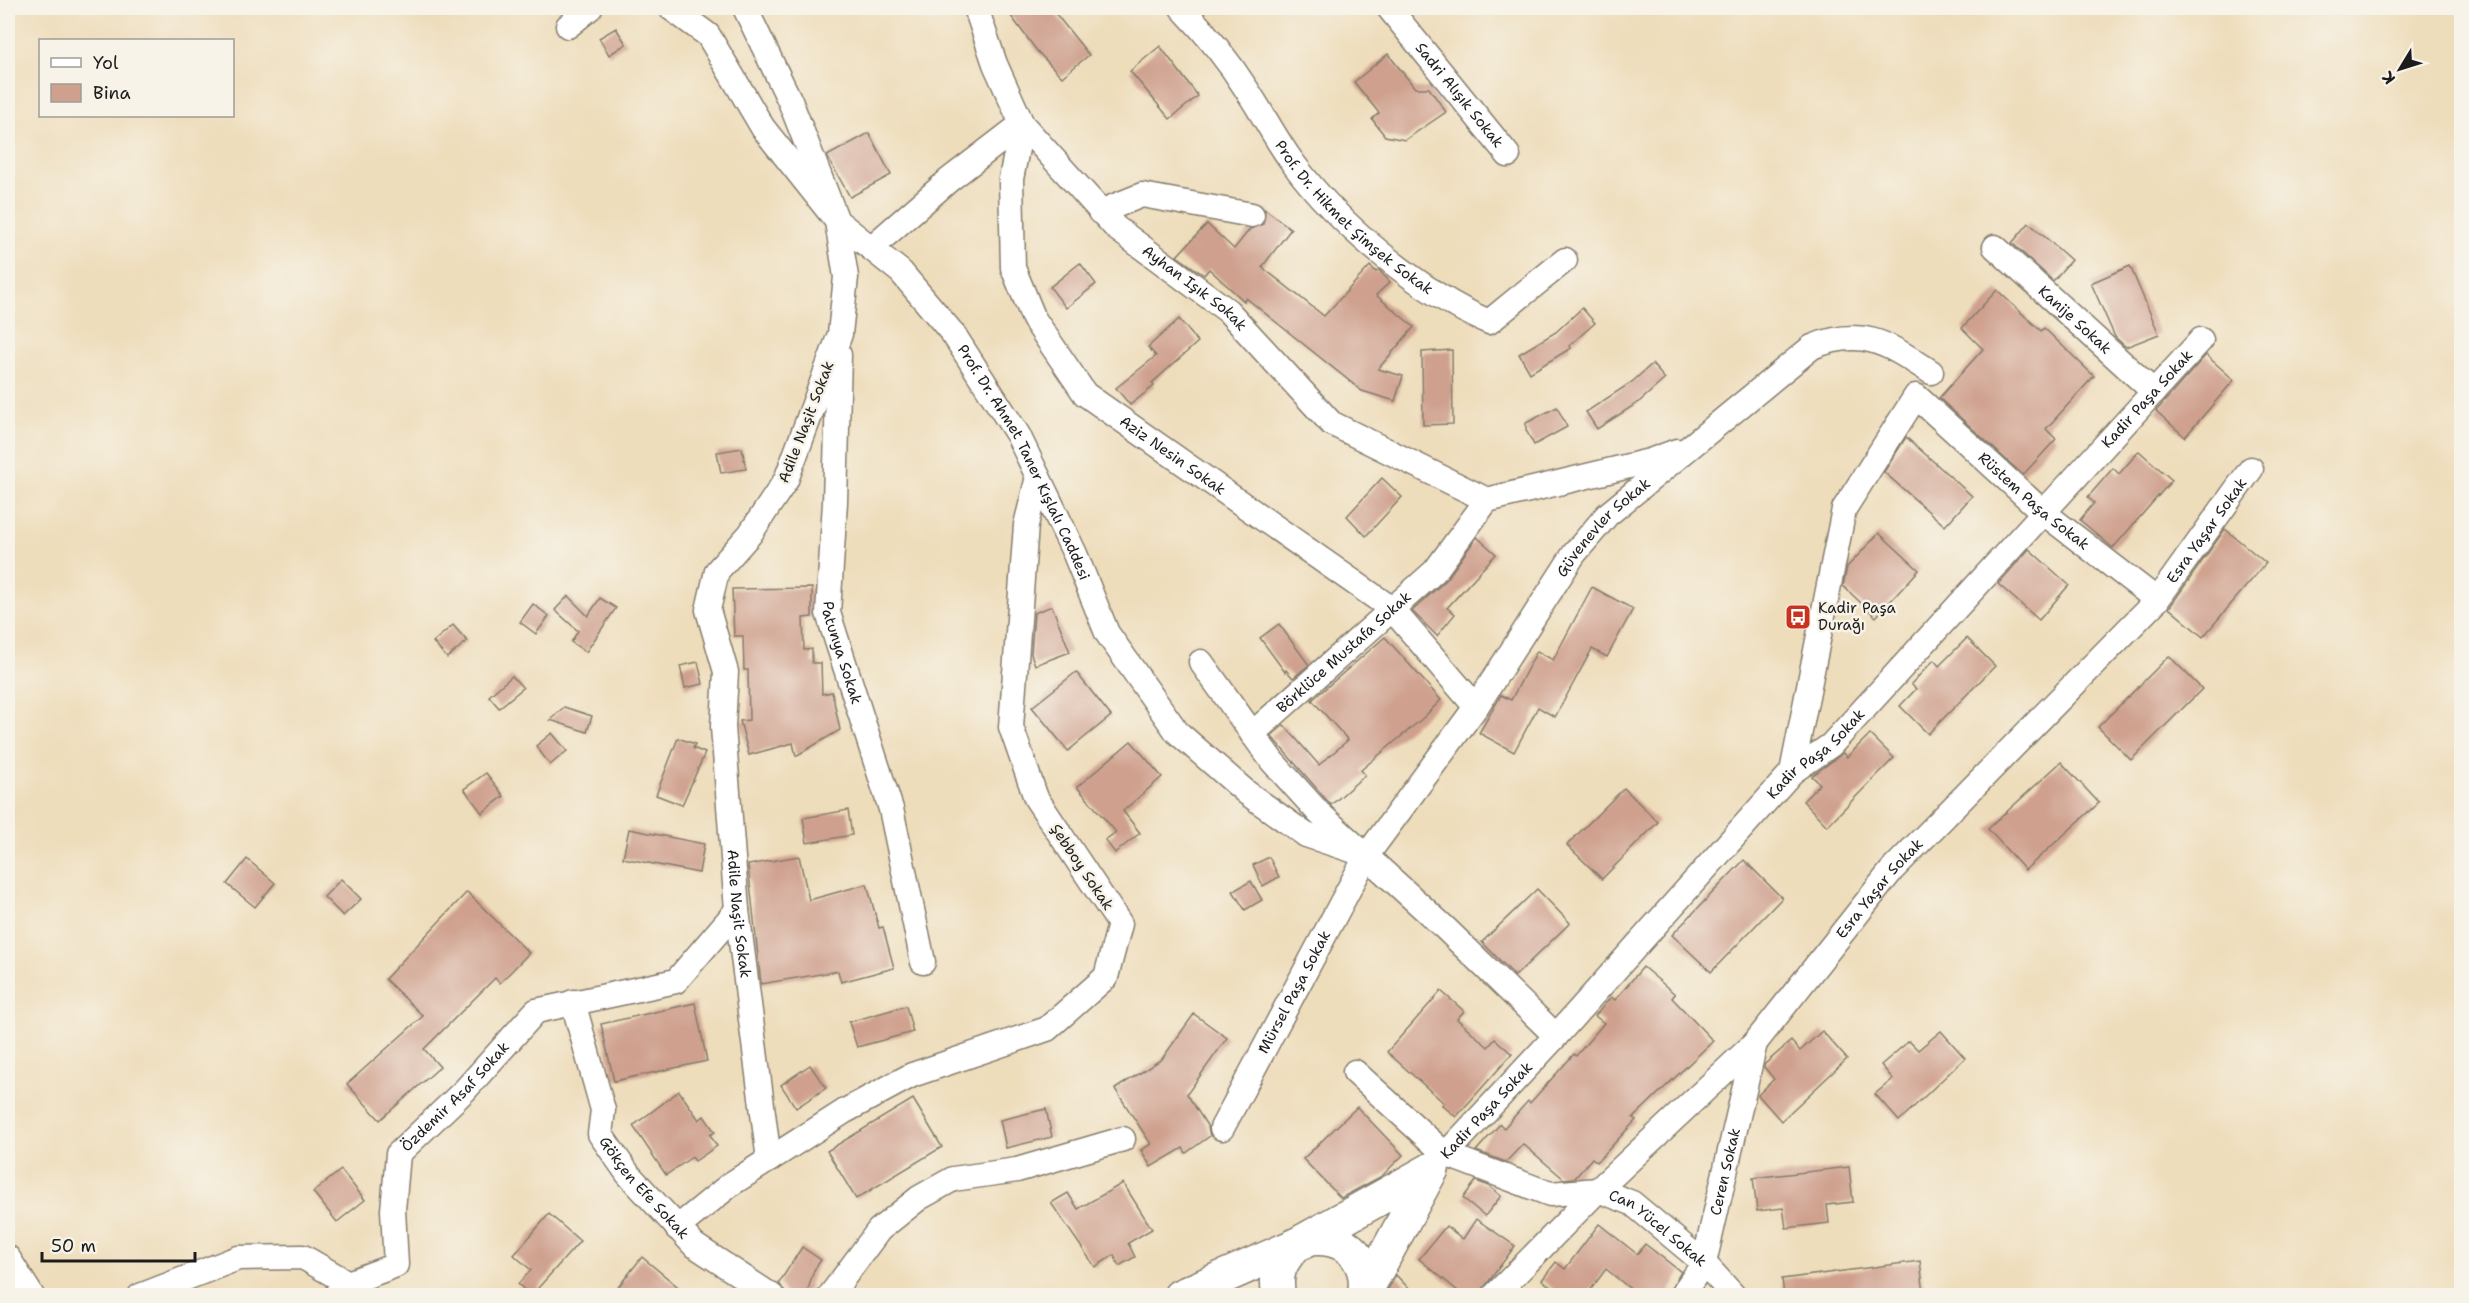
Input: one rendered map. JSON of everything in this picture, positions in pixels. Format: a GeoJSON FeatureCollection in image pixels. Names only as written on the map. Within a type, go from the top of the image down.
{"type":"FeatureCollection","features":[{"type":"Feature","properties":{"kind":"street"},"geometry":{"type":"LineString","coordinates":[[568,27],[590,8]]}},
{"type":"Feature","properties":{"kind":"street","name":"Adile Naşit Sokak"},"geometry":{"type":"LineString","coordinates":[[671,8],[708,35],[763,128],[837,221],[846,277],[840,334],[786,480],[750,534],[717,571],[708,610],[726,672],[723,727],[737,910],[769,1160]]}},
{"type":"Feature","properties":{"kind":"street"},"geometry":{"type":"LineString","coordinates":[[745,8],[790,101],[837,221]]}},
{"type":"Feature","properties":{"kind":"street","name":"Ayhan Işık Sokak"},"geometry":{"type":"LineString","coordinates":[[976,8],[995,64],[1022,124],[1116,228],[1228,311],[1331,423],[1488,500]]}},
{"type":"Feature","properties":{"kind":"street","name":"Prof. Dr. Hikmet Şimşek Sokak"},"geometry":{"type":"LineString","coordinates":[[1182,8],[1208,34],[1246,87],[1293,163],[1351,229],[1392,262],[1469,314],[1488,322],[1565,260]]}},
{"type":"Feature","properties":{"kind":"street","name":"Sadri Alışık Sokak"},"geometry":{"type":"LineString","coordinates":[[1389,8],[1508,155]]}},
{"type":"Feature","properties":{"kind":"street"},"geometry":{"type":"LineString","coordinates":[[871,248],[949,180],[1022,124]]}},
{"type":"Feature","properties":{"kind":"street","name":"Aziz Nesin Sokak"},"geometry":{"type":"LineString","coordinates":[[1022,124],[1011,179],[1013,268],[1034,319],[1085,394],[1392,609],[1476,707]]}},
{"type":"Feature","properties":{"kind":"street"},"geometry":{"type":"LineString","coordinates":[[1100,212],[1142,195],[1252,215]]}},
{"type":"Feature","properties":{"kind":"street","name":"Prof. Dr. Ahmet Taner Kışlalı Caddesi"},"geometry":{"type":"LineString","coordinates":[[837,221],[901,272],[954,335],[1018,435],[1075,554],[1107,633],[1177,732],[1247,793],[1306,835],[1367,855]]}},
{"type":"Feature","properties":{"kind":"street","name":"Kanije Sokak"},"geometry":{"type":"LineString","coordinates":[[1995,247],[2154,392]]}},
{"type":"Feature","properties":{"kind":"street","name":"Patunya Sokak"},"geometry":{"type":"LineString","coordinates":[[840,334],[835,502],[828,614],[891,809],[923,962]]}},
{"type":"Feature","properties":{"kind":"street","name":"Güvenevler Sokak"},"geometry":{"type":"LineString","coordinates":[[1367,855],[1476,707],[1574,554],[1607,515],[1696,444],[1789,364],[1812,347],[1832,338],[1873,339],[1888,344],[1930,372]]}},
{"type":"Feature","properties":{"kind":"street","name":"Kadir Paşa Sokak"},"geometry":{"type":"LineString","coordinates":[[1365,1293],[1438,1162],[1556,1036],[1791,772],[1831,744],[2201,340]]}},
{"type":"Feature","properties":{"kind":"street","name":"Rüstem Paşa Sokak"},"geometry":{"type":"LineString","coordinates":[[1791,772],[1844,509],[1916,396],[2044,513],[2157,600]]}},
{"type":"Feature","properties":{"kind":"street"},"geometry":{"type":"LineString","coordinates":[[1488,500],[1650,461],[1696,444]]}},
{"type":"Feature","properties":{"kind":"street","name":"Esra Yaşar Sokak"},"geometry":{"type":"LineString","coordinates":[[1494,1296],[1598,1190],[1755,1043],[1892,870],[2157,600],[2251,469]]}},
{"type":"Feature","properties":{"kind":"street","name":"Şebboy Sokak"},"geometry":{"type":"LineString","coordinates":[[677,1228],[731,1184],[845,1111],[912,1075],[1047,1029],[1106,977],[1120,924],[1036,798],[1011,727],[1026,525],[1038,477]]}},
{"type":"Feature","properties":{"kind":"street","name":"Börklüce Mustafa Sokak"},"geometry":{"type":"LineString","coordinates":[[1252,734],[1435,571],[1488,500]]}},
{"type":"Feature","properties":{"kind":"street"},"geometry":{"type":"LineString","coordinates":[[1201,662],[1252,734]]}},
{"type":"Feature","properties":{"kind":"street","name":"Prof. Dr. Ahmet Taner Kışlalı Caddesi"},"geometry":{"type":"LineString","coordinates":[[1252,734],[1272,761],[1319,813],[1367,855],[1556,1036]]}},
{"type":"Feature","properties":{"kind":"street","name":"Mürsel Paşa Sokak"},"geometry":{"type":"LineString","coordinates":[[1222,1128],[1367,855]]}},
{"type":"Feature","properties":{"kind":"street"},"geometry":{"type":"LineString","coordinates":[[573,1002],[676,981],[737,910]]}},
{"type":"Feature","properties":{"kind":"street","name":"Gökçen Efe Sokak"},"geometry":{"type":"LineString","coordinates":[[573,1002],[603,1110],[600,1134],[628,1174],[694,1245],[772,1296]]}},
{"type":"Feature","properties":{"kind":"street","name":"Özdemir Asaf Sokak"},"geometry":{"type":"LineString","coordinates":[[341,1289],[396,1266],[393,1210],[398,1154],[465,1090],[536,1011],[573,1002]]}},
{"type":"Feature","properties":{"kind":"street","name":"Ceren Sokak"},"geometry":{"type":"LineString","coordinates":[[1681,1296],[1704,1263],[1755,1043]]}},
{"type":"Feature","properties":{"kind":"street","name":"Can Yücel Sokak"},"geometry":{"type":"LineString","coordinates":[[1355,1072],[1438,1162],[1550,1194],[1598,1190],[1632,1203],[1704,1263],[1734,1296]]}},
{"type":"Feature","properties":{"kind":"street"},"geometry":{"type":"LineString","coordinates":[[830,1296],[879,1230],[919,1198],[953,1179],[1017,1170],[1123,1139]]}},
{"type":"Feature","properties":{"kind":"street","name":"Kadir Paşa Sokak"},"geometry":{"type":"LineString","coordinates":[[1296,1245],[1438,1162]]}},
{"type":"Feature","properties":{"kind":"street"},"geometry":{"type":"LineString","coordinates":[[1187,1293],[1310,1239],[1324,1238],[1338,1241],[1360,1260],[1365,1273],[1365,1293]]}},
{"type":"Feature","properties":{"kind":"street"},"geometry":{"type":"LineString","coordinates":[[1279,1296],[1278,1269],[1285,1256],[1296,1245]]}},
{"type":"Feature","properties":{"kind":"street"},"geometry":{"type":"LineString","coordinates":[[140,1296],[238,1258],[303,1257],[341,1289]]}},
{"type":"Feature","properties":{"kind":"street"},"geometry":{"type":"LineString","coordinates":[[8,1258],[32,1296]]}},
{"type":"Feature","properties":{"kind":"street"},"geometry":{"type":"LineString","coordinates":[[1187,1293],[1246,1296]]}},
{"type":"Feature","properties":{"kind":"building"},"geometry":{"type":"Polygon","coordinates":[[[1005,8],[1051,8],[1089,55],[1062,77],[1037,51],[1005,8]]]}},
{"type":"Feature","properties":{"kind":"building"},"geometry":{"type":"Polygon","coordinates":[[[616,28],[626,44],[609,55],[599,38],[616,28]]]}},
{"type":"Feature","properties":{"kind":"building"},"geometry":{"type":"Polygon","coordinates":[[[1160,46],[1198,96],[1170,119],[1130,71],[1160,46]]]}},
{"type":"Feature","properties":{"kind":"building"},"geometry":{"type":"Polygon","coordinates":[[[1388,54],[1415,88],[1429,88],[1446,112],[1405,140],[1385,136],[1372,119],[1379,113],[1354,82],[1388,54]]]}},
{"type":"Feature","properties":{"kind":"building"},"geometry":{"type":"Polygon","coordinates":[[[869,133],[891,175],[850,197],[827,156],[869,133]]]}},
{"type":"Feature","properties":{"kind":"building"},"geometry":{"type":"Polygon","coordinates":[[[1265,209],[1291,229],[1262,267],[1324,316],[1370,266],[1376,272],[1379,270],[1390,282],[1376,295],[1414,327],[1378,369],[1403,376],[1395,401],[1362,391],[1246,298],[1244,301],[1209,269],[1204,275],[1177,256],[1207,224],[1234,249],[1250,229],[1263,224],[1265,209]]]}},
{"type":"Feature","properties":{"kind":"building"},"geometry":{"type":"Polygon","coordinates":[[[2029,223],[2071,260],[2053,281],[2012,243],[2029,223]]]}},
{"type":"Feature","properties":{"kind":"building"},"geometry":{"type":"Polygon","coordinates":[[[1080,263],[1096,284],[1066,308],[1050,287],[1080,263]]]}},
{"type":"Feature","properties":{"kind":"building"},"geometry":{"type":"Polygon","coordinates":[[[2130,266],[2159,334],[2126,347],[2115,337],[2091,283],[2130,266]]]}},
{"type":"Feature","properties":{"kind":"building"},"geometry":{"type":"Polygon","coordinates":[[[1997,290],[2041,331],[2044,328],[2094,376],[2046,429],[2056,439],[2023,475],[1939,398],[1983,349],[1962,328],[1997,290]]]}},
{"type":"Feature","properties":{"kind":"building"},"geometry":{"type":"Polygon","coordinates":[[[1582,308],[1595,323],[1569,346],[1571,348],[1530,373],[1519,354],[1556,332],[1582,308]]]}},
{"type":"Feature","properties":{"kind":"building"},"geometry":{"type":"Polygon","coordinates":[[[1179,319],[1198,342],[1152,383],[1154,386],[1130,405],[1116,388],[1156,356],[1148,347],[1179,319]]]}},
{"type":"Feature","properties":{"kind":"building"},"geometry":{"type":"Polygon","coordinates":[[[1452,350],[1453,424],[1423,425],[1422,352],[1452,350]]]}},
{"type":"Feature","properties":{"kind":"building"},"geometry":{"type":"Polygon","coordinates":[[[2206,355],[2234,380],[2185,437],[2156,411],[2206,355]]]}},
{"type":"Feature","properties":{"kind":"building"},"geometry":{"type":"Polygon","coordinates":[[[1652,364],[1665,379],[1639,402],[1597,429],[1586,412],[1632,382],[1652,364]]]}},
{"type":"Feature","properties":{"kind":"building"},"geometry":{"type":"Polygon","coordinates":[[[1557,407],[1567,427],[1534,445],[1526,430],[1526,423],[1557,407]]]}},
{"type":"Feature","properties":{"kind":"building"},"geometry":{"type":"Polygon","coordinates":[[[1906,437],[1972,496],[1945,526],[1884,472],[1906,437]]]}},
{"type":"Feature","properties":{"kind":"building"},"geometry":{"type":"Polygon","coordinates":[[[742,448],[746,469],[721,473],[717,452],[742,448]]]}},
{"type":"Feature","properties":{"kind":"building"},"geometry":{"type":"Polygon","coordinates":[[[2139,451],[2172,480],[2113,548],[2080,520],[2094,503],[2088,497],[2113,468],[2119,474],[2139,451]]]}},
{"type":"Feature","properties":{"kind":"building"},"geometry":{"type":"Polygon","coordinates":[[[1382,478],[1402,497],[1366,536],[1347,516],[1382,478]]]}},
{"type":"Feature","properties":{"kind":"building"},"geometry":{"type":"Polygon","coordinates":[[[2225,529],[2266,563],[2203,637],[2169,608],[2225,529]]]}},
{"type":"Feature","properties":{"kind":"building"},"geometry":{"type":"Polygon","coordinates":[[[1879,533],[1919,570],[1876,617],[1843,586],[1847,567],[1879,533]]]}},
{"type":"Feature","properties":{"kind":"building"},"geometry":{"type":"Polygon","coordinates":[[[1477,537],[1496,554],[1447,608],[1455,614],[1437,636],[1412,611],[1446,580],[1477,537]]]}},
{"type":"Feature","properties":{"kind":"building"},"geometry":{"type":"Polygon","coordinates":[[[2029,549],[2069,585],[2039,620],[1998,584],[2029,549]]]}},
{"type":"Feature","properties":{"kind":"building"},"geometry":{"type":"Polygon","coordinates":[[[1592,587],[1633,609],[1607,657],[1592,649],[1555,717],[1538,707],[1514,752],[1479,733],[1501,695],[1511,700],[1537,651],[1553,660],[1592,587]]]}},
{"type":"Feature","properties":{"kind":"building"},"geometry":{"type":"Polygon","coordinates":[[[812,588],[812,617],[803,618],[804,650],[812,649],[812,663],[821,663],[822,694],[832,692],[840,730],[796,756],[793,743],[749,755],[740,721],[749,720],[748,670],[744,670],[743,636],[734,636],[732,589],[812,588]]]}},
{"type":"Feature","properties":{"kind":"building"},"geometry":{"type":"Polygon","coordinates":[[[568,596],[588,616],[600,598],[616,608],[586,652],[571,642],[578,631],[555,610],[568,596]]]}},
{"type":"Feature","properties":{"kind":"building"},"geometry":{"type":"Polygon","coordinates":[[[533,604],[549,616],[536,634],[520,622],[533,604]]]}},
{"type":"Feature","properties":{"kind":"building"},"geometry":{"type":"Polygon","coordinates":[[[1052,606],[1070,652],[1035,665],[1031,654],[1034,613],[1052,606]]]}},
{"type":"Feature","properties":{"kind":"building"},"geometry":{"type":"Polygon","coordinates":[[[1279,624],[1309,665],[1293,678],[1286,670],[1285,672],[1260,638],[1279,624]]]}},
{"type":"Feature","properties":{"kind":"building"},"geometry":{"type":"Polygon","coordinates":[[[453,625],[467,641],[447,658],[433,642],[453,625]]]}},
{"type":"Feature","properties":{"kind":"building"},"geometry":{"type":"Polygon","coordinates":[[[1385,637],[1441,700],[1361,770],[1365,775],[1331,805],[1271,736],[1284,725],[1319,765],[1348,740],[1312,700],[1385,637]]]}},
{"type":"Feature","properties":{"kind":"building"},"geometry":{"type":"Polygon","coordinates":[[[1967,638],[1995,666],[1928,734],[1900,706],[1916,689],[1911,684],[1934,660],[1939,666],[1967,638]]]}},
{"type":"Feature","properties":{"kind":"building"},"geometry":{"type":"Polygon","coordinates":[[[2169,656],[2202,689],[2131,760],[2098,727],[2169,656]]]}},
{"type":"Feature","properties":{"kind":"building"},"geometry":{"type":"Polygon","coordinates":[[[698,662],[703,684],[685,688],[680,666],[698,662]]]}},
{"type":"Feature","properties":{"kind":"building"},"geometry":{"type":"Polygon","coordinates":[[[1076,672],[1111,716],[1068,751],[1032,707],[1076,672]]]}},
{"type":"Feature","properties":{"kind":"building"},"geometry":{"type":"Polygon","coordinates":[[[512,676],[523,688],[499,708],[489,696],[512,676]]]}},
{"type":"Feature","properties":{"kind":"building"},"geometry":{"type":"Polygon","coordinates":[[[564,707],[592,716],[587,732],[550,720],[564,707]]]}},
{"type":"Feature","properties":{"kind":"building"},"geometry":{"type":"Polygon","coordinates":[[[552,733],[567,751],[550,765],[536,746],[552,733]]]}},
{"type":"Feature","properties":{"kind":"building"},"geometry":{"type":"Polygon","coordinates":[[[1870,734],[1894,758],[1827,826],[1803,801],[1820,784],[1812,776],[1843,753],[1847,757],[1870,734]]]}},
{"type":"Feature","properties":{"kind":"building"},"geometry":{"type":"Polygon","coordinates":[[[678,738],[695,744],[693,748],[705,753],[682,805],[656,795],[678,738]]]}},
{"type":"Feature","properties":{"kind":"building"},"geometry":{"type":"Polygon","coordinates":[[[1131,741],[1162,777],[1123,811],[1140,833],[1115,853],[1105,840],[1116,832],[1077,787],[1131,741]]]}},
{"type":"Feature","properties":{"kind":"building"},"geometry":{"type":"Polygon","coordinates":[[[2061,762],[2099,803],[2025,870],[1988,829],[2061,762]]]}},
{"type":"Feature","properties":{"kind":"building"},"geometry":{"type":"Polygon","coordinates":[[[486,773],[504,796],[482,813],[464,789],[486,773]]]}},
{"type":"Feature","properties":{"kind":"building"},"geometry":{"type":"Polygon","coordinates":[[[1624,788],[1658,822],[1602,879],[1567,845],[1624,788]]]}},
{"type":"Feature","properties":{"kind":"building"},"geometry":{"type":"Polygon","coordinates":[[[848,810],[852,835],[807,843],[803,818],[848,810]]]}},
{"type":"Feature","properties":{"kind":"building"},"geometry":{"type":"Polygon","coordinates":[[[629,829],[704,844],[699,873],[623,858],[629,829]]]}},
{"type":"Feature","properties":{"kind":"building"},"geometry":{"type":"Polygon","coordinates":[[[799,856],[809,900],[867,884],[879,928],[883,927],[894,968],[841,982],[838,971],[761,984],[748,865],[799,856]]]}},
{"type":"Feature","properties":{"kind":"building"},"geometry":{"type":"Polygon","coordinates":[[[1269,857],[1279,877],[1263,886],[1253,865],[1269,857]]]}},
{"type":"Feature","properties":{"kind":"building"},"geometry":{"type":"Polygon","coordinates":[[[247,859],[275,883],[255,907],[227,884],[247,859]]]}},
{"type":"Feature","properties":{"kind":"building"},"geometry":{"type":"Polygon","coordinates":[[[1744,860],[1782,898],[1711,972],[1672,935],[1744,860]]]}},
{"type":"Feature","properties":{"kind":"building"},"geometry":{"type":"Polygon","coordinates":[[[341,879],[361,899],[343,916],[324,897],[341,879]]]}},
{"type":"Feature","properties":{"kind":"building"},"geometry":{"type":"Polygon","coordinates":[[[1251,881],[1262,900],[1245,910],[1233,891],[1251,881]]]}},
{"type":"Feature","properties":{"kind":"building"},"geometry":{"type":"Polygon","coordinates":[[[1537,889],[1570,923],[1515,976],[1482,942],[1537,889]]]}},
{"type":"Feature","properties":{"kind":"building"},"geometry":{"type":"Polygon","coordinates":[[[467,892],[529,953],[500,983],[495,978],[424,1049],[440,1067],[380,1120],[347,1084],[423,1016],[385,979],[467,892]]]}},
{"type":"Feature","properties":{"kind":"building"},"geometry":{"type":"Polygon","coordinates":[[[1643,967],[1675,994],[1672,998],[1713,1041],[1633,1118],[1636,1120],[1597,1162],[1592,1158],[1575,1178],[1564,1179],[1523,1144],[1506,1162],[1476,1151],[1500,1124],[1504,1128],[1574,1054],[1576,1056],[1604,1023],[1595,1016],[1611,997],[1615,1000],[1643,967]]]}},
{"type":"Feature","properties":{"kind":"building"},"geometry":{"type":"Polygon","coordinates":[[[1441,991],[1464,1011],[1457,1019],[1488,1047],[1495,1039],[1512,1054],[1456,1117],[1442,1105],[1444,1103],[1387,1052],[1441,991]]]}},
{"type":"Feature","properties":{"kind":"building"},"geometry":{"type":"Polygon","coordinates":[[[695,1003],[707,1061],[614,1081],[601,1024],[695,1003]]]}},
{"type":"Feature","properties":{"kind":"building"},"geometry":{"type":"Polygon","coordinates":[[[906,1006],[913,1032],[857,1047],[849,1022],[906,1006]]]}},
{"type":"Feature","properties":{"kind":"building"},"geometry":{"type":"Polygon","coordinates":[[[1194,1014],[1227,1038],[1187,1094],[1208,1127],[1210,1136],[1186,1153],[1183,1148],[1151,1167],[1141,1150],[1151,1144],[1115,1089],[1162,1059],[1194,1014]]]}},
{"type":"Feature","properties":{"kind":"building"},"geometry":{"type":"Polygon","coordinates":[[[1822,1031],[1847,1059],[1781,1121],[1758,1095],[1774,1079],[1764,1067],[1765,1064],[1791,1041],[1800,1051],[1822,1031]]]}},
{"type":"Feature","properties":{"kind":"building"},"geometry":{"type":"Polygon","coordinates":[[[1941,1031],[1965,1058],[1899,1121],[1875,1094],[1893,1079],[1881,1065],[1909,1041],[1918,1050],[1941,1031]]]}},
{"type":"Feature","properties":{"kind":"building"},"geometry":{"type":"Polygon","coordinates":[[[810,1065],[826,1088],[796,1108],[781,1085],[810,1065]]]}},
{"type":"Feature","properties":{"kind":"building"},"geometry":{"type":"Polygon","coordinates":[[[679,1091],[699,1120],[704,1116],[715,1132],[710,1135],[717,1146],[695,1161],[692,1157],[666,1175],[633,1126],[679,1091]]]}},
{"type":"Feature","properties":{"kind":"building"},"geometry":{"type":"Polygon","coordinates":[[[913,1099],[942,1147],[856,1199],[827,1151],[913,1099]]]}},
{"type":"Feature","properties":{"kind":"building"},"geometry":{"type":"Polygon","coordinates":[[[1357,1107],[1403,1155],[1382,1176],[1341,1198],[1303,1159],[1357,1107]]]}},
{"type":"Feature","properties":{"kind":"building"},"geometry":{"type":"Polygon","coordinates":[[[1046,1109],[1052,1137],[1006,1148],[1000,1120],[1046,1109]]]}},
{"type":"Feature","properties":{"kind":"building"},"geometry":{"type":"Polygon","coordinates":[[[1849,1167],[1853,1202],[1827,1205],[1829,1223],[1786,1228],[1783,1208],[1757,1211],[1753,1178],[1849,1167]]]}},
{"type":"Feature","properties":{"kind":"building"},"geometry":{"type":"Polygon","coordinates":[[[341,1170],[365,1200],[337,1222],[313,1192],[341,1170]]]}},
{"type":"Feature","properties":{"kind":"building"},"geometry":{"type":"Polygon","coordinates":[[[1476,1181],[1489,1186],[1501,1196],[1485,1216],[1463,1198],[1476,1181]]]}},
{"type":"Feature","properties":{"kind":"building"},"geometry":{"type":"Polygon","coordinates":[[[1123,1183],[1152,1229],[1128,1243],[1135,1257],[1119,1266],[1114,1255],[1095,1267],[1051,1203],[1068,1193],[1078,1209],[1123,1183]]]}},
{"type":"Feature","properties":{"kind":"building"},"geometry":{"type":"Polygon","coordinates":[[[549,1214],[580,1241],[531,1296],[518,1284],[531,1270],[514,1255],[549,1214]]]}},
{"type":"Feature","properties":{"kind":"building"},"geometry":{"type":"Polygon","coordinates":[[[1476,1219],[1515,1246],[1478,1296],[1464,1296],[1419,1259],[1446,1226],[1463,1239],[1476,1219]]]}},
{"type":"Feature","properties":{"kind":"building"},"geometry":{"type":"Polygon","coordinates":[[[1599,1224],[1637,1254],[1645,1244],[1681,1272],[1667,1296],[1639,1296],[1606,1269],[1586,1296],[1562,1296],[1542,1280],[1556,1262],[1565,1269],[1599,1224]]]}},
{"type":"Feature","properties":{"kind":"building"},"geometry":{"type":"Polygon","coordinates":[[[802,1247],[821,1260],[814,1270],[806,1296],[795,1296],[785,1293],[779,1283],[802,1247]]]}},
{"type":"Feature","properties":{"kind":"building"},"geometry":{"type":"Polygon","coordinates":[[[642,1257],[689,1296],[611,1296],[642,1257]]]}},
{"type":"Feature","properties":{"kind":"building"},"geometry":{"type":"Polygon","coordinates":[[[1920,1261],[1924,1294],[1784,1296],[1782,1279],[1920,1261]]]}},
{"type":"Feature","properties":{"kind":"building"},"geometry":{"type":"Polygon","coordinates":[[[1396,1275],[1416,1296],[1385,1295],[1396,1275]]]}},
{"type":"Feature","properties":{"kind":"place","name":"Kadir Paşa Durağı"},"geometry":{"type":"Point","coordinates":[1798,617]}}]}
